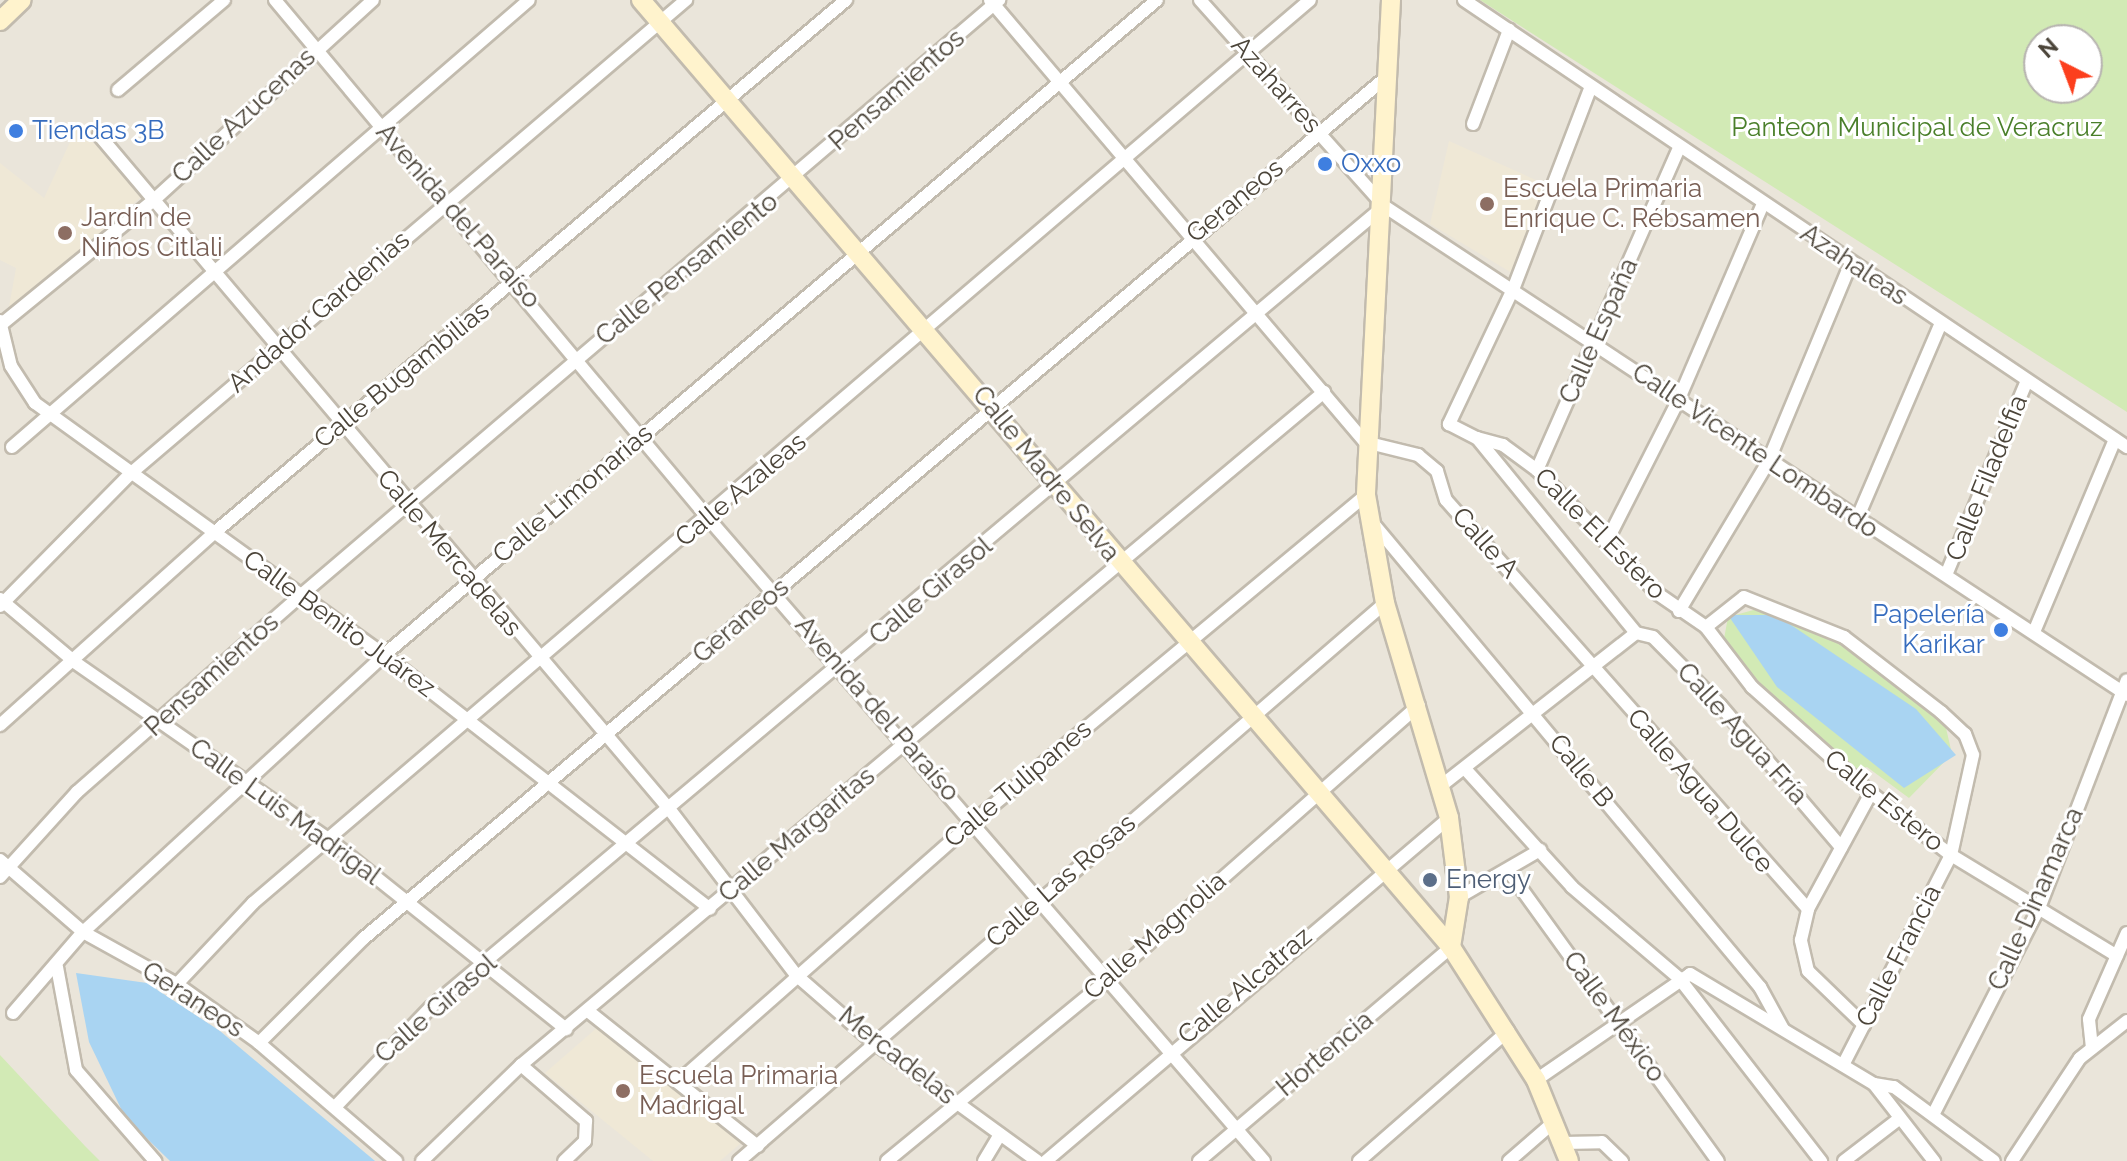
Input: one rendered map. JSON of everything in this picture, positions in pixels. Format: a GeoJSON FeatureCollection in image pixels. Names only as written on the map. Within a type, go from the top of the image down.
{"type":"FeatureCollection","features":[{"type":"Feature","properties":{"kind":"street"},"geometry":{"type":"LineString","coordinates":[[0,21],[22,0]]}},
{"type":"Feature","properties":{"kind":"street"},"geometry":{"type":"LineString","coordinates":[[118,90],[224,0]]}},
{"type":"Feature","properties":{"kind":"street","name":"Avenida del Paraíso"},"geometry":{"type":"LineString","coordinates":[[275,0],[579,357],[708,518],[843,666],[1106,981],[1264,1161]]}},
{"type":"Feature","properties":{"kind":"street","name":"Calle Azucenas"},"geometry":{"type":"LineString","coordinates":[[2,322],[155,199],[373,0]]}},
{"type":"Feature","properties":{"kind":"street"},"geometry":{"type":"LineString","coordinates":[[12,447],[529,0]]}},
{"type":"Feature","properties":{"kind":"street","name":"Calle Madre Selva"},"geometry":{"type":"LineString","coordinates":[[641,0],[794,181],[994,408],[1121,567],[1255,713],[1451,947],[1508,1031],[1536,1080],[1566,1152]]}},
{"type":"Feature","properties":{"kind":"street","name":"Andador Gardenias"},"geometry":{"type":"LineString","coordinates":[[1,603],[130,474],[686,0]]}},
{"type":"Feature","properties":{"kind":"street","name":"Calle Bugambilias"},"geometry":{"type":"LineString","coordinates":[[0,725],[76,663],[214,533],[340,425],[515,282],[846,0]]}},
{"type":"Feature","properties":{"kind":"street","name":"Calle Limonarias"},"geometry":{"type":"LineString","coordinates":[[13,1013],[57,967],[83,932],[241,782],[384,655],[1157,0]]}},
{"type":"Feature","properties":{"kind":"street","name":"Azaharres"},"geometry":{"type":"LineString","coordinates":[[1200,0],[1384,206]]}},
{"type":"Feature","properties":{"kind":"street","name":"Calle Azaleas"},"geometry":{"type":"LineString","coordinates":[[177,984],[328,839],[927,332],[1310,0]]}},
{"type":"Feature","properties":{"kind":"street"},"geometry":{"type":"LineString","coordinates":[[1391,0],[1391,73],[1365,442],[1366,495],[1385,603],[1419,705],[1449,818],[1459,897],[1451,947]]}},
{"type":"Feature","properties":{"kind":"street","name":"Azahaleas"},"geometry":{"type":"LineString","coordinates":[[1464,0],[1590,89],[2127,447]]}},
{"type":"Feature","properties":{"kind":"street"},"geometry":{"type":"LineString","coordinates":[[994,2],[1259,311],[1365,442]]}},
{"type":"Feature","properties":{"kind":"street","name":"Pensamientos"},"geometry":{"type":"LineString","coordinates":[[794,181],[994,2]]}},
{"type":"Feature","properties":{"kind":"street"},"geometry":{"type":"LineString","coordinates":[[1473,124],[1509,30]]}},
{"type":"Feature","properties":{"kind":"street","name":"Geraneos"},"geometry":{"type":"LineString","coordinates":[[3,868],[83,932],[177,984],[259,1043],[334,964],[411,903],[548,781],[994,408],[1192,236],[1391,73]]}},
{"type":"Feature","properties":{"kind":"street"},"geometry":{"type":"LineString","coordinates":[[1514,287],[1590,89]]}},
{"type":"Feature","properties":{"kind":"street","name":"Calle Mercadelas"},"geometry":{"type":"LineString","coordinates":[[99,135],[155,199],[275,350],[472,578],[602,736],[670,810],[796,975]]}},
{"type":"Feature","properties":{"kind":"street","name":"Calle España"},"geometry":{"type":"LineString","coordinates":[[1537,470],[1679,148]]}},
{"type":"Feature","properties":{"kind":"street","name":"Calle Pensamiento"},"geometry":{"type":"LineString","coordinates":[[579,357],[794,181]]}},
{"type":"Feature","properties":{"kind":"street"},"geometry":{"type":"LineString","coordinates":[[1606,543],[1678,401],[1763,204]]}},
{"type":"Feature","properties":{"kind":"street","name":"Calle Vicente Lombardo"},"geometry":{"type":"LineString","coordinates":[[1384,206],[1514,287],[1768,462],[2125,689]]}},
{"type":"Feature","properties":{"kind":"street","name":"Calle Girasol"},"geometry":{"type":"LineString","coordinates":[[336,1106],[390,1044],[843,666],[1384,206]]}},
{"type":"Feature","properties":{"kind":"street"},"geometry":{"type":"LineString","coordinates":[[1679,611],[1768,462],[1851,263]]}},
{"type":"Feature","properties":{"kind":"street","name":"Calle El Estero"},"geometry":{"type":"LineString","coordinates":[[1514,287],[1449,424],[1477,438],[1503,445],[1537,470],[1606,543],[1679,611]]}},
{"type":"Feature","properties":{"kind":"street","name":"Calle Benito Juárez"},"geometry":{"type":"LineString","coordinates":[[2,322],[19,382],[48,413],[384,655],[631,842],[710,909]]}},
{"type":"Feature","properties":{"kind":"street"},"geometry":{"type":"LineString","coordinates":[[1857,519],[1941,323]]}},
{"type":"Feature","properties":{"kind":"street","name":"Pensamientos"},"geometry":{"type":"LineString","coordinates":[[3,868],[77,792],[161,723],[300,596],[579,357]]}},
{"type":"Feature","properties":{"kind":"street","name":"Calle Filadelfia"},"geometry":{"type":"LineString","coordinates":[[1946,575],[2027,380]]}},
{"type":"Feature","properties":{"kind":"street","name":"Calle Margaritas"},"geometry":{"type":"LineString","coordinates":[[422,1161],[521,1065],[906,741],[1121,567],[1324,392]]}},
{"type":"Feature","properties":{"kind":"street","name":"Calle Agua Fría"},"geometry":{"type":"LineString","coordinates":[[1477,438],[1502,477],[1576,559],[1636,633],[1653,637],[1720,705],[1841,847]]}},
{"type":"Feature","properties":{"kind":"street"},"geometry":{"type":"LineString","coordinates":[[2034,632],[2115,439]]}},
{"type":"Feature","properties":{"kind":"street","name":"Calle A"},"geometry":{"type":"LineString","coordinates":[[1365,442],[1418,455],[1437,471],[1446,500],[1593,671]]}},
{"type":"Feature","properties":{"kind":"street","name":"Calle Tulipanes"},"geometry":{"type":"LineString","coordinates":[[678,1082],[974,821],[1366,495]]}},
{"type":"Feature","properties":{"kind":"street","name":"Calle B"},"geometry":{"type":"LineString","coordinates":[[1371,521],[1538,717],[1760,987],[1783,1029]]}},
{"type":"Feature","properties":{"kind":"street","name":"Calle Francia"},"geometry":{"type":"LineString","coordinates":[[1706,627],[1744,597],[1844,637],[1941,712],[1965,734],[1973,755],[1951,855],[1844,1063]]}},
{"type":"Feature","properties":{"kind":"street","name":"Calle Luis Madrigal"},"geometry":{"type":"LineString","coordinates":[[1,603],[76,663],[241,782],[328,839],[488,963],[566,1029]]}},
{"type":"Feature","properties":{"kind":"street","name":"Calle Las Rosas"},"geometry":{"type":"LineString","coordinates":[[739,1161],[872,1041],[1039,902],[1385,603]]}},
{"type":"Feature","properties":{"kind":"street","name":"Calle Estero"},"geometry":{"type":"LineString","coordinates":[[1679,611],[1706,627],[1752,687],[1871,793],[1951,855],[2117,956]]}},
{"type":"Feature","properties":{"kind":"street"},"geometry":{"type":"LineString","coordinates":[[1442,785],[1467,771],[1538,717],[1636,633]]}},
{"type":"Feature","properties":{"kind":"street","name":"Calle Agua Dulce"},"geometry":{"type":"LineString","coordinates":[[1593,671],[1808,909]]}},
{"type":"Feature","properties":{"kind":"street","name":"Calle Dinamarca"},"geometry":{"type":"LineString","coordinates":[[1934,1113],[2039,908],[2125,689]]}},
{"type":"Feature","properties":{"kind":"street","name":"Calle Magnolia"},"geometry":{"type":"LineString","coordinates":[[887,1161],[1106,981],[1419,705]]}},
{"type":"Feature","properties":{"kind":"street"},"geometry":{"type":"LineString","coordinates":[[1467,771],[1572,887],[1679,978],[1821,1161]]}},
{"type":"Feature","properties":{"kind":"street"},"geometry":{"type":"LineString","coordinates":[[1864,1025],[1808,971],[1801,940],[1808,909],[1871,793]]}},
{"type":"Feature","properties":{"kind":"street","name":"Calle Alcatraz"},"geometry":{"type":"LineString","coordinates":[[1046,1161],[1168,1050],[1449,818]]}},
{"type":"Feature","properties":{"kind":"street"},"geometry":{"type":"LineString","coordinates":[[1459,897],[1510,873],[1540,850]]}},
{"type":"Feature","properties":{"kind":"street","name":"Calle México"},"geometry":{"type":"LineString","coordinates":[[1510,873],[1718,1161]]}},
{"type":"Feature","properties":{"kind":"street"},"geometry":{"type":"LineString","coordinates":[[2092,1048],[2089,1019],[2127,933]]}},
{"type":"Feature","properties":{"kind":"street","name":"Hortencia"},"geometry":{"type":"LineString","coordinates":[[1199,1161],[1451,947]]}},
{"type":"Feature","properties":{"kind":"street"},"geometry":{"type":"LineString","coordinates":[[57,967],[76,1070],[155,1161]]}},
{"type":"Feature","properties":{"kind":"street","name":"Mercadelas"},"geometry":{"type":"LineString","coordinates":[[796,975],[872,1041],[1000,1134]]}},
{"type":"Feature","properties":{"kind":"street"},"geometry":{"type":"LineString","coordinates":[[1536,1080],[1679,978],[1705,979],[1874,1084],[1934,1161]]}},
{"type":"Feature","properties":{"kind":"street"},"geometry":{"type":"LineString","coordinates":[[588,1011],[758,1146]]}},
{"type":"Feature","properties":{"kind":"street"},"geometry":{"type":"LineString","coordinates":[[2012,1161],[2092,1048],[2127,1021]]}},
{"type":"Feature","properties":{"kind":"street"},"geometry":{"type":"LineString","coordinates":[[1359,1161],[1508,1031]]}},
{"type":"Feature","properties":{"kind":"street"},"geometry":{"type":"LineString","coordinates":[[259,1043],[336,1106],[396,1161]]}},
{"type":"Feature","properties":{"kind":"street"},"geometry":{"type":"LineString","coordinates":[[521,1065],[586,1121],[585,1141],[564,1161]]}},
{"type":"Feature","properties":{"kind":"street"},"geometry":{"type":"LineString","coordinates":[[1874,1084],[1894,1087],[1934,1113],[1994,1161]]}},
{"type":"Feature","properties":{"kind":"street"},"geometry":{"type":"LineString","coordinates":[[1844,1161],[1899,1119]]}},
{"type":"Feature","properties":{"kind":"street"},"geometry":{"type":"LineString","coordinates":[[1509,1161],[1555,1121]]}},
{"type":"Feature","properties":{"kind":"street"},"geometry":{"type":"LineString","coordinates":[[984,1161],[1000,1134],[1037,1161]]}},
{"type":"Feature","properties":{"kind":"street"},"geometry":{"type":"LineString","coordinates":[[1566,1152],[1602,1142],[1622,1161]]}},
{"type":"Feature","properties":{"kind":"shaded area"},"geometry":{"type":"Polygon","coordinates":[[[0,0],[2127,0],[2127,1161],[0,1161],[0,0]]]}},
{"type":"Feature","properties":{"kind":"shaded area","name":"Jardín de Niños Citlali"},"geometry":{"type":"Polygon","coordinates":[[[78,125],[141,197],[8,312],[16,268],[0,260],[0,163],[44,198],[78,125]]]}},
{"type":"Feature","properties":{"kind":"shaded area","name":"Escuela Primaria Enrique C. Rébsamen"},"geometry":{"type":"Polygon","coordinates":[[[1449,141],[1547,185],[1512,273],[1430,224],[1449,141]]]}},
{"type":"Feature","properties":{"kind":"shaded area","name":"Escuela Primaria Madrigal"},"geometry":{"type":"Polygon","coordinates":[[[599,1026],[741,1143],[720,1161],[653,1161],[545,1073],[599,1026]]]}},
{"type":"Feature","properties":{"kind":"green space","name":"Panteon Municipal de Veracruz"},"geometry":{"type":"Polygon","coordinates":[[[1480,0],[2127,0],[2127,412],[1480,0]]]}},
{"type":"Feature","properties":{"kind":"green space"},"geometry":{"type":"Polygon","coordinates":[[[1768,606],[1807,616],[1943,715],[1952,754],[1909,798],[1867,767],[1848,771],[1721,655],[1728,617],[1768,606]]]}},
{"type":"Feature","properties":{"kind":"green space"},"geometry":{"type":"Polygon","coordinates":[[[0,1055],[85,1146],[100,1161],[0,1161],[0,1055]]]}},
{"type":"Feature","properties":{"kind":"water"},"geometry":{"type":"Polygon","coordinates":[[[1728,615],[1776,615],[1916,709],[1956,755],[1904,788],[1777,687],[1728,615]]]}},
{"type":"Feature","properties":{"kind":"water"},"geometry":{"type":"Polygon","coordinates":[[[76,973],[147,983],[220,1031],[375,1161],[170,1161],[125,1117],[89,1042],[76,973]]]}},
{"type":"Feature","properties":{"kind":"place","name":"Tiendas 3B"},"geometry":{"type":"Point","coordinates":[16,131]}},
{"type":"Feature","properties":{"kind":"place","name":"Oxxo"},"geometry":{"type":"Point","coordinates":[1325,164]}},
{"type":"Feature","properties":{"kind":"place","name":"Escuela Primaria Enrique C. Rébsamen"},"geometry":{"type":"Point","coordinates":[1487,204]}},
{"type":"Feature","properties":{"kind":"place","name":"Jardín de Niños Citlali"},"geometry":{"type":"Point","coordinates":[65,233]}},
{"type":"Feature","properties":{"kind":"place","name":"Papelería Karikar"},"geometry":{"type":"Point","coordinates":[2001,630]}},
{"type":"Feature","properties":{"kind":"place","name":"Energy"},"geometry":{"type":"Point","coordinates":[1430,880]}},
{"type":"Feature","properties":{"kind":"place","name":"Escuela Primaria Madrigal"},"geometry":{"type":"Point","coordinates":[623,1091]}}]}
